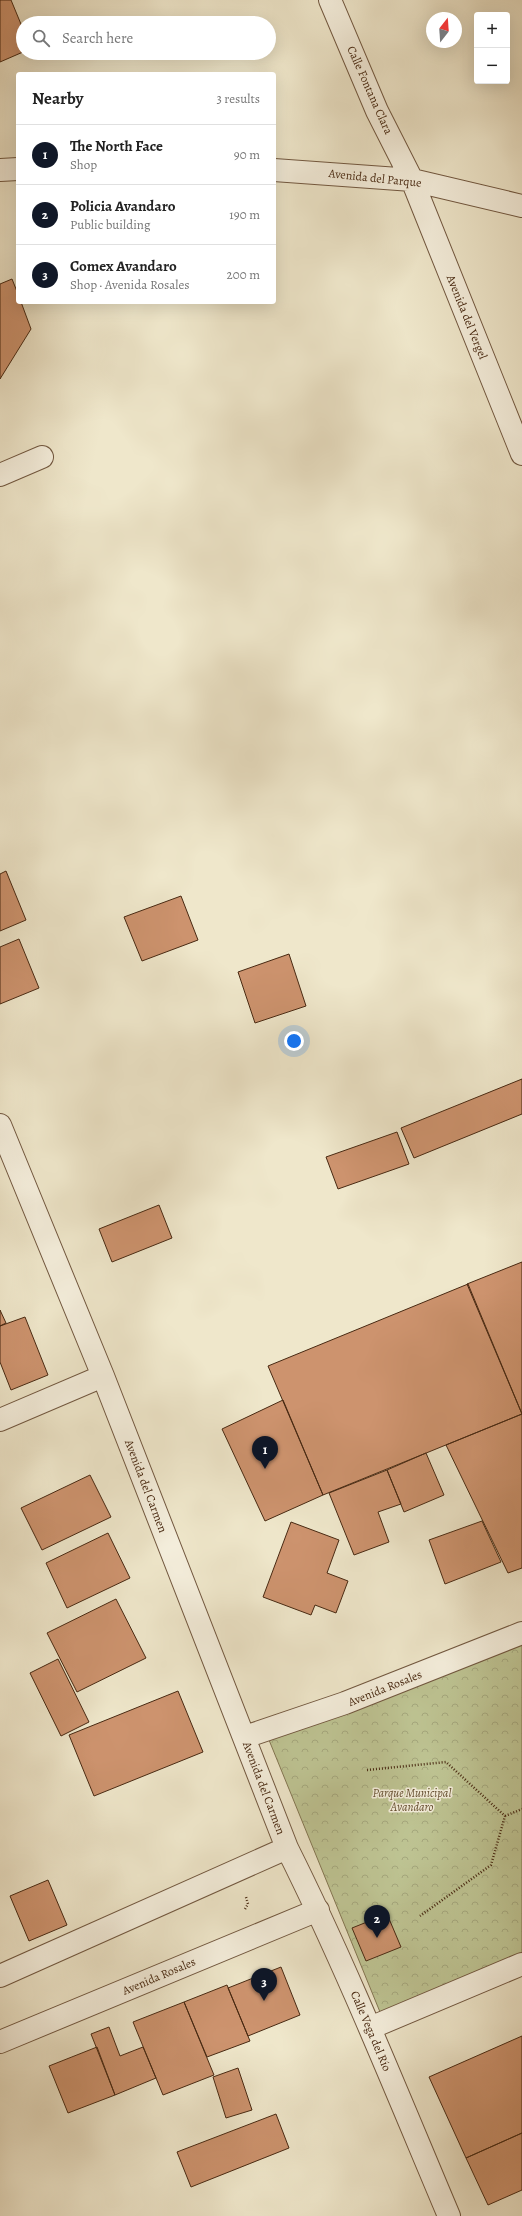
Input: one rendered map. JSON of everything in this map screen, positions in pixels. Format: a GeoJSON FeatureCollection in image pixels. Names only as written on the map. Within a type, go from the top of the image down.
{"type":"FeatureCollection","features":[{"type":"Feature","properties":{"kind":"street","name":"Calle Fontana Clara"},"geometry":{"type":"LineString","coordinates":[[330,0],[377,111],[412,180]]}},
{"type":"Feature","properties":{"kind":"street"},"geometry":{"type":"LineString","coordinates":[[0,170],[16,169]]}},
{"type":"Feature","properties":{"kind":"street","name":"Avenida del Parque"},"geometry":{"type":"LineString","coordinates":[[276,170],[412,180],[522,206]]}},
{"type":"Feature","properties":{"kind":"street","name":"Avenida del Vergel"},"geometry":{"type":"LineString","coordinates":[[412,180],[522,454]]}},
{"type":"Feature","properties":{"kind":"street"},"geometry":{"type":"LineString","coordinates":[[0,475],[42,457]]}},
{"type":"Feature","properties":{"kind":"street","name":"Avenida del Carmen"},"geometry":{"type":"LineString","coordinates":[[0,1125],[103,1376],[287,1848]]}},
{"type":"Feature","properties":{"kind":"street"},"geometry":{"type":"LineString","coordinates":[[0,1420],[103,1376]]}},
{"type":"Feature","properties":{"kind":"street","name":"Avenida Rosales"},"geometry":{"type":"LineString","coordinates":[[245,1737],[345,1703],[522,1633]]}},
{"type":"Feature","properties":{"kind":"street"},"geometry":{"type":"LineString","coordinates":[[0,1976],[287,1848]]}},
{"type":"Feature","properties":{"kind":"street","name":"Calle Vega del Río"},"geometry":{"type":"LineString","coordinates":[[287,1848],[318,1910],[370,2028],[449,2216]]}},
{"type":"Feature","properties":{"kind":"street","name":"Avenida Rosales"},"geometry":{"type":"LineString","coordinates":[[0,2042],[318,1910]]}},
{"type":"Feature","properties":{"kind":"street"},"geometry":{"type":"LineString","coordinates":[[370,2028],[522,1964]]}},
{"type":"Feature","properties":{"kind":"path"},"geometry":{"type":"LineString","coordinates":[[367,1770],[446,1762],[505,1816]]}},
{"type":"Feature","properties":{"kind":"path"},"geometry":{"type":"LineString","coordinates":[[505,1816],[522,1810]]}},
{"type":"Feature","properties":{"kind":"path"},"geometry":{"type":"LineString","coordinates":[[420,1916],[491,1865],[505,1816]]}},
{"type":"Feature","properties":{"kind":"green space","name":"Parque Municipal Avandaro"},"geometry":{"type":"Polygon","coordinates":[[[522,1637],[522,1956],[380,2012],[269,1740],[522,1637]]]}},
{"type":"Feature","properties":{"kind":"building"},"geometry":{"type":"Polygon","coordinates":[[[0,0],[11,0],[18,16],[16,16],[16,55],[0,62],[0,0]]]}},
{"type":"Feature","properties":{"kind":"building"},"geometry":{"type":"Polygon","coordinates":[[[12,279],[16,289],[16,304],[22,304],[31,329],[0,379],[0,284],[12,279]]]}},
{"type":"Feature","properties":{"kind":"building"},"geometry":{"type":"Polygon","coordinates":[[[6,871],[26,920],[0,931],[0,874],[6,871]]]}},
{"type":"Feature","properties":{"kind":"building"},"geometry":{"type":"Polygon","coordinates":[[[181,896],[198,940],[142,961],[124,917],[181,896]]]}},
{"type":"Feature","properties":{"kind":"building"},"geometry":{"type":"Polygon","coordinates":[[[19,939],[39,988],[0,1004],[0,947],[19,939]]]}},
{"type":"Feature","properties":{"kind":"building"},"geometry":{"type":"Polygon","coordinates":[[[289,954],[306,1006],[255,1023],[238,972],[289,954]]]}},
{"type":"Feature","properties":{"kind":"building"},"geometry":{"type":"Polygon","coordinates":[[[522,1079],[522,1114],[414,1158],[401,1128],[522,1079]]]}},
{"type":"Feature","properties":{"kind":"building"},"geometry":{"type":"Polygon","coordinates":[[[397,1132],[409,1164],[338,1189],[326,1157],[397,1132]]]}},
{"type":"Feature","properties":{"kind":"building"},"geometry":{"type":"Polygon","coordinates":[[[159,1205],[172,1238],[112,1262],[99,1229],[159,1205]]]}},
{"type":"Feature","properties":{"kind":"building"},"geometry":{"type":"Polygon","coordinates":[[[522,1262],[522,1414],[467,1284],[522,1262]]]}},
{"type":"Feature","properties":{"kind":"building"},"geometry":{"type":"Polygon","coordinates":[[[468,1284],[522,1414],[323,1495],[268,1366],[468,1284]]]}},
{"type":"Feature","properties":{"kind":"building"},"geometry":{"type":"Polygon","coordinates":[[[0,1310],[6,1323],[0,1326],[0,1310]]]}},
{"type":"Feature","properties":{"kind":"building"},"geometry":{"type":"Polygon","coordinates":[[[25,1317],[48,1375],[11,1390],[0,1362],[0,1326],[25,1317]]]}},
{"type":"Feature","properties":{"kind":"building"},"geometry":{"type":"Polygon","coordinates":[[[283,1400],[323,1495],[265,1521],[222,1429],[283,1400]]]}},
{"type":"Feature","properties":{"kind":"building"},"geometry":{"type":"Polygon","coordinates":[[[522,1414],[522,1568],[508,1573],[446,1445],[522,1414]]]}},
{"type":"Feature","properties":{"kind":"building"},"geometry":{"type":"Polygon","coordinates":[[[426,1453],[444,1495],[404,1512],[387,1470],[426,1453]]]}},
{"type":"Feature","properties":{"kind":"building"},"geometry":{"type":"Polygon","coordinates":[[[387,1470],[401,1504],[378,1512],[389,1542],[354,1555],[329,1493],[387,1470]]]}},
{"type":"Feature","properties":{"kind":"building"},"geometry":{"type":"Polygon","coordinates":[[[90,1475],[111,1517],[42,1550],[21,1508],[90,1475]]]}},
{"type":"Feature","properties":{"kind":"building"},"geometry":{"type":"Polygon","coordinates":[[[482,1521],[501,1562],[445,1584],[429,1540],[482,1521]]]}},
{"type":"Feature","properties":{"kind":"building"},"geometry":{"type":"Polygon","coordinates":[[[291,1522],[339,1540],[327,1573],[348,1581],[336,1613],[315,1605],[311,1615],[263,1597],[291,1522]]]}},
{"type":"Feature","properties":{"kind":"building"},"geometry":{"type":"Polygon","coordinates":[[[108,1533],[130,1578],[67,1608],[46,1563],[108,1533]]]}},
{"type":"Feature","properties":{"kind":"building"},"geometry":{"type":"Polygon","coordinates":[[[116,1599],[146,1658],[77,1692],[47,1633],[116,1599]]]}},
{"type":"Feature","properties":{"kind":"building"},"geometry":{"type":"Polygon","coordinates":[[[58,1659],[89,1722],[61,1736],[30,1673],[58,1659]]]}},
{"type":"Feature","properties":{"kind":"building"},"geometry":{"type":"Polygon","coordinates":[[[178,1691],[203,1752],[94,1796],[69,1735],[178,1691]]]}},
{"type":"Feature","properties":{"kind":"building"},"geometry":{"type":"Polygon","coordinates":[[[48,1880],[67,1925],[29,1941],[10,1896],[48,1880]]]}},
{"type":"Feature","properties":{"kind":"building"},"geometry":{"type":"Polygon","coordinates":[[[387,1914],[401,1947],[366,1961],[352,1928],[387,1914]]]}},
{"type":"Feature","properties":{"kind":"building"},"geometry":{"type":"Polygon","coordinates":[[[281,1967],[300,2015],[248,2036],[228,1988],[281,1967]]]}},
{"type":"Feature","properties":{"kind":"building"},"geometry":{"type":"Polygon","coordinates":[[[227,1985],[250,2041],[207,2057],[184,2002],[227,1985]]]}},
{"type":"Feature","properties":{"kind":"building"},"geometry":{"type":"Polygon","coordinates":[[[184,2002],[214,2075],[163,2095],[133,2022],[184,2002]]]}},
{"type":"Feature","properties":{"kind":"building"},"geometry":{"type":"Polygon","coordinates":[[[109,2027],[120,2056],[143,2047],[156,2078],[115,2095],[91,2034],[109,2027]]]}},
{"type":"Feature","properties":{"kind":"building"},"geometry":{"type":"Polygon","coordinates":[[[522,2036],[522,2133],[466,2158],[429,2077],[522,2036]]]}},
{"type":"Feature","properties":{"kind":"building"},"geometry":{"type":"Polygon","coordinates":[[[97,2047],[115,2095],[68,2113],[49,2066],[97,2047]]]}},
{"type":"Feature","properties":{"kind":"building"},"geometry":{"type":"Polygon","coordinates":[[[238,2068],[252,2110],[226,2118],[213,2077],[238,2068]]]}},
{"type":"Feature","properties":{"kind":"building"},"geometry":{"type":"Polygon","coordinates":[[[276,2114],[289,2148],[191,2187],[177,2152],[276,2114]]]}},
{"type":"Feature","properties":{"kind":"building"},"geometry":{"type":"Polygon","coordinates":[[[522,2133],[522,2190],[488,2205],[466,2158],[522,2133]]]}},
{"type":"Feature","properties":{"kind":"place","name":"The North Face"},"geometry":{"type":"Point","coordinates":[265,1469]}},
{"type":"Feature","properties":{"kind":"place","name":"Policia Avandaro"},"geometry":{"type":"Point","coordinates":[377,1938]}},
{"type":"Feature","properties":{"kind":"place","name":"Comex Avandaro"},"geometry":{"type":"Point","coordinates":[264,2001]}}]}
